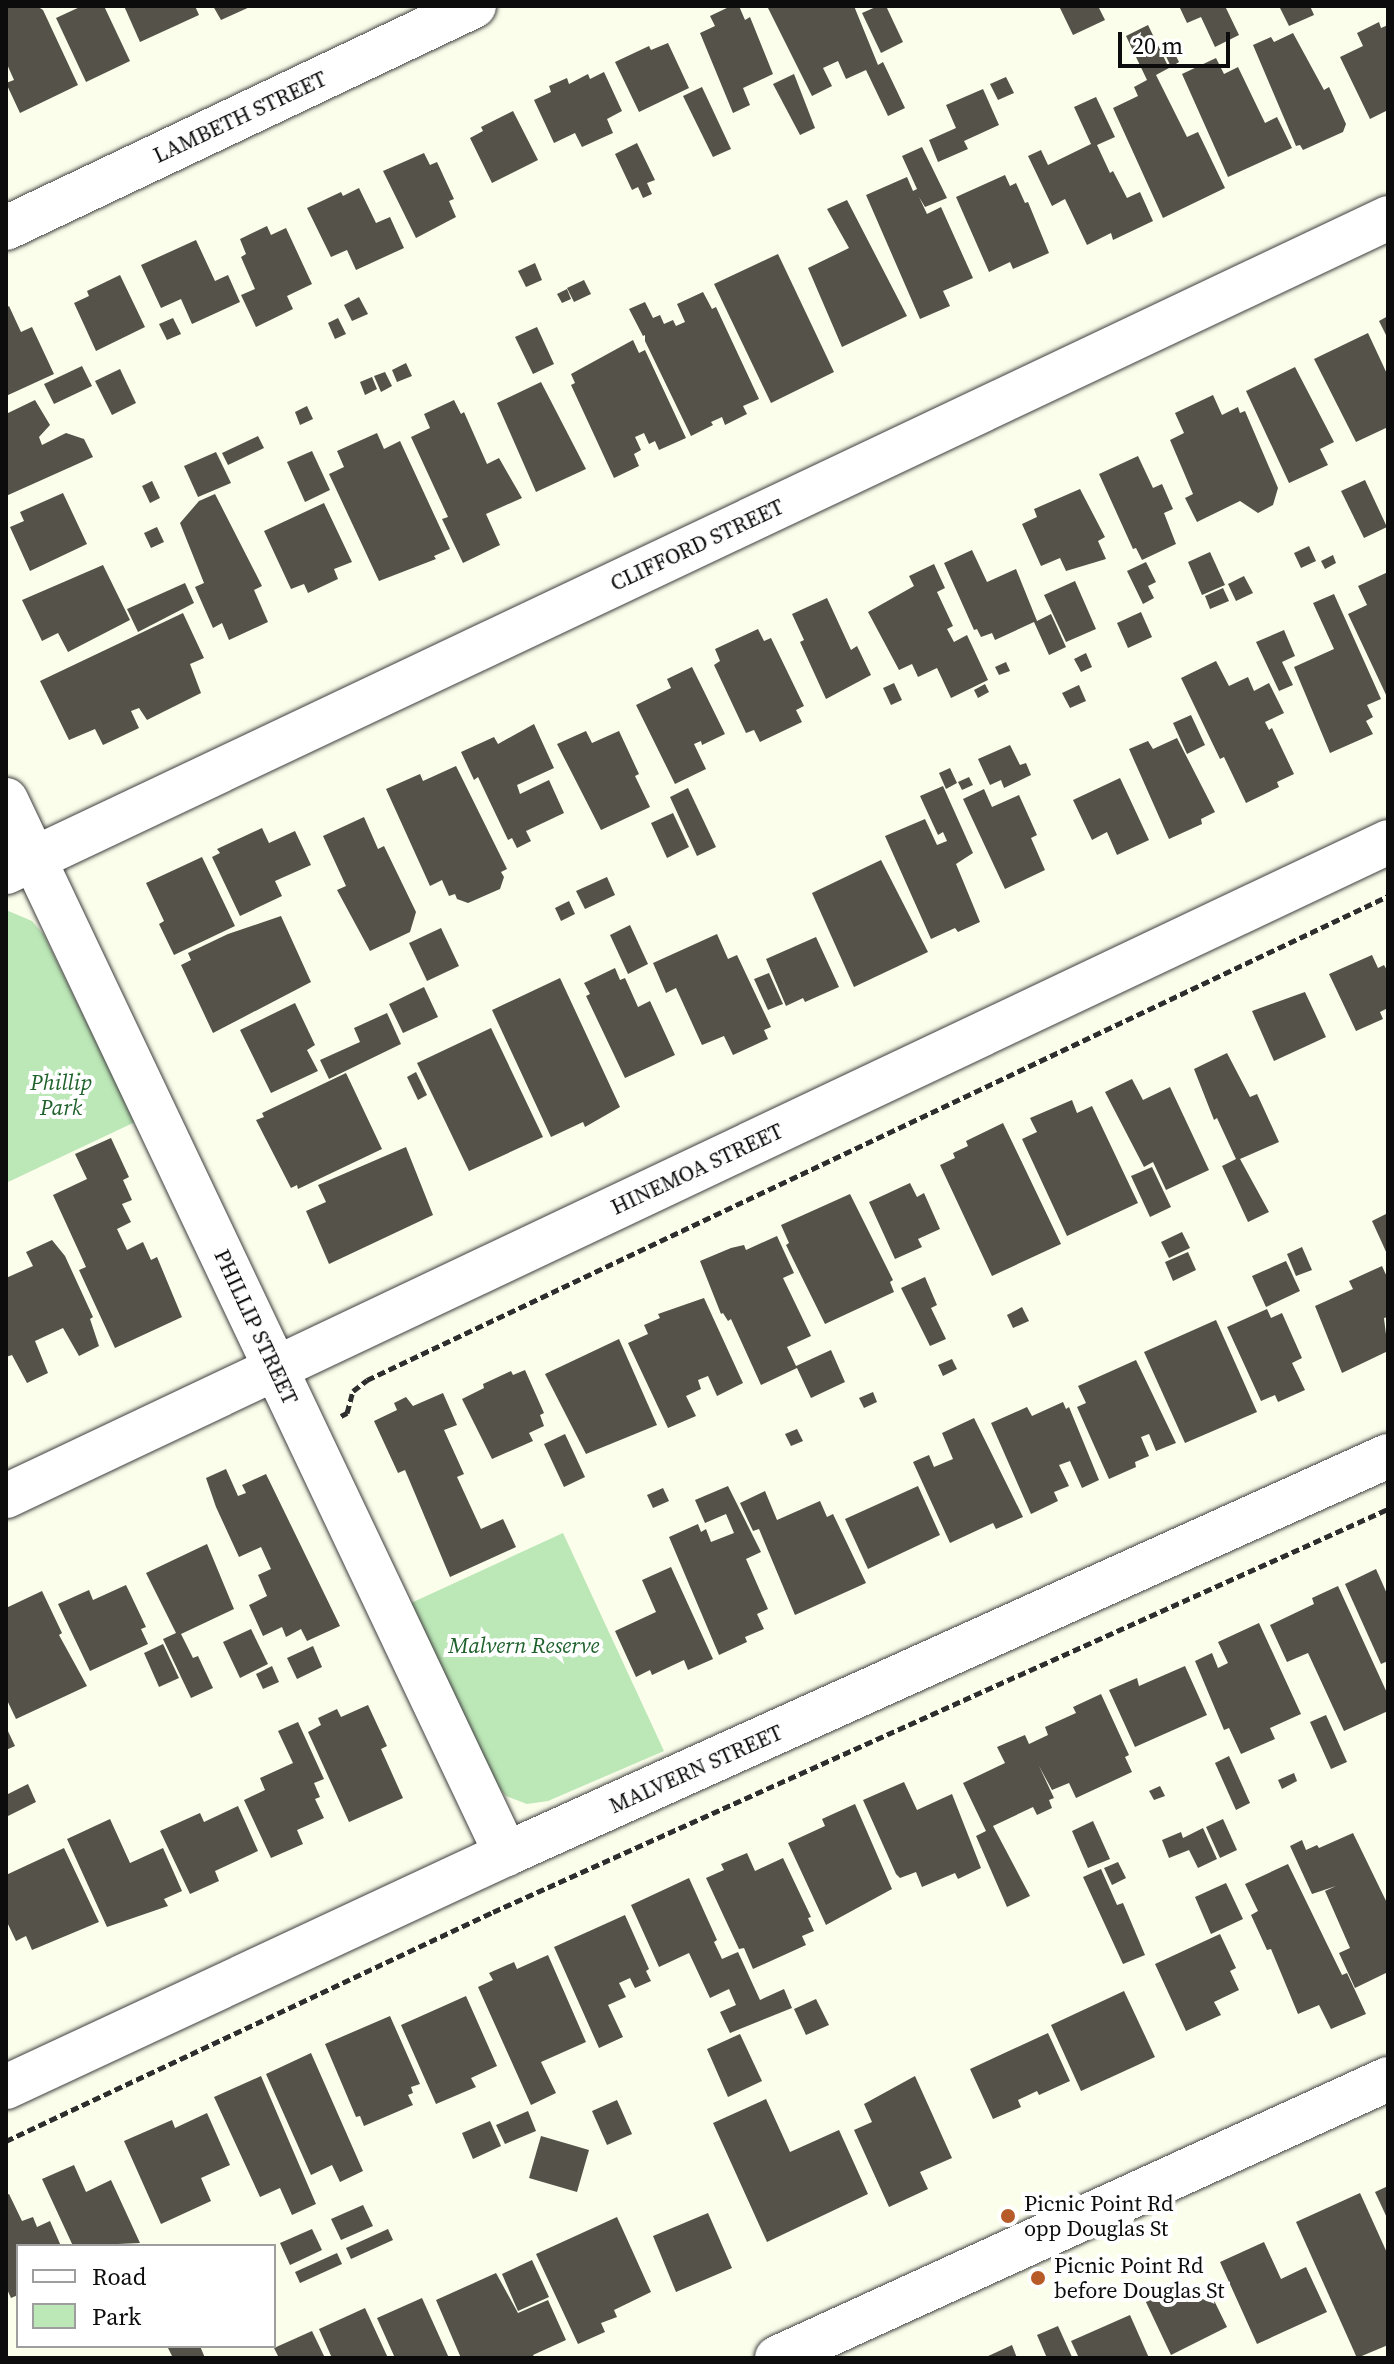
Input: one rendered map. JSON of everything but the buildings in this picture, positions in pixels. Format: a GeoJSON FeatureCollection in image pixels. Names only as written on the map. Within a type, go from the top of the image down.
{"type":"FeatureCollection","features":[{"type":"Feature","properties":{"kind":"street","name":"LAMBETH STREET"},"geometry":{"type":"LineString","coordinates":[[6,228],[474,6]]}},
{"type":"Feature","properties":{"kind":"street","name":"CLIFFORD STREET"},"geometry":{"type":"LineString","coordinates":[[20,866],[1388,218]]}},
{"type":"Feature","properties":{"kind":"street","name":"PHILLIP STREET"},"geometry":{"type":"LineString","coordinates":[[6,800],[20,866],[275,1369],[506,1854]]}},
{"type":"Feature","properties":{"kind":"street","name":"HINEMOA STREET"},"geometry":{"type":"LineString","coordinates":[[6,1496],[1388,842]]}},
{"type":"Feature","properties":{"kind":"street","name":"MALVERN STREET"},"geometry":{"type":"LineString","coordinates":[[6,2087],[506,1854],[1388,1456]]}},
{"type":"Feature","properties":{"kind":"street"},"geometry":{"type":"LineString","coordinates":[[777,2358],[1388,2079]]}},
{"type":"Feature","properties":{"kind":"path"},"geometry":{"type":"LineString","coordinates":[[332,1420],[347,1413],[353,1391],[367,1380],[1388,896]]}},
{"type":"Feature","properties":{"kind":"path"},"geometry":{"type":"LineString","coordinates":[[6,2141],[493,1912],[1388,1509]]}},
{"type":"Feature","properties":{"kind":"green space","name":"Phillip Park"},"geometry":{"type":"Polygon","coordinates":[[[6,910],[32,921],[44,935],[135,1122],[6,1183],[6,910]]]}},
{"type":"Feature","properties":{"kind":"green space","name":"Malvern Reserve"},"geometry":{"type":"Polygon","coordinates":[[[563,1533],[664,1751],[548,1801],[527,1804],[506,1796],[498,1787],[411,1603],[563,1533]]]}},
{"type":"Feature","properties":{"kind":"place","name":"Picnic Point Rd opp Douglas St"},"geometry":{"type":"Point","coordinates":[1008,2216]}},
{"type":"Feature","properties":{"kind":"place","name":"Picnic Point Rd before Douglas St"},"geometry":{"type":"Point","coordinates":[1038,2278]}}]}
